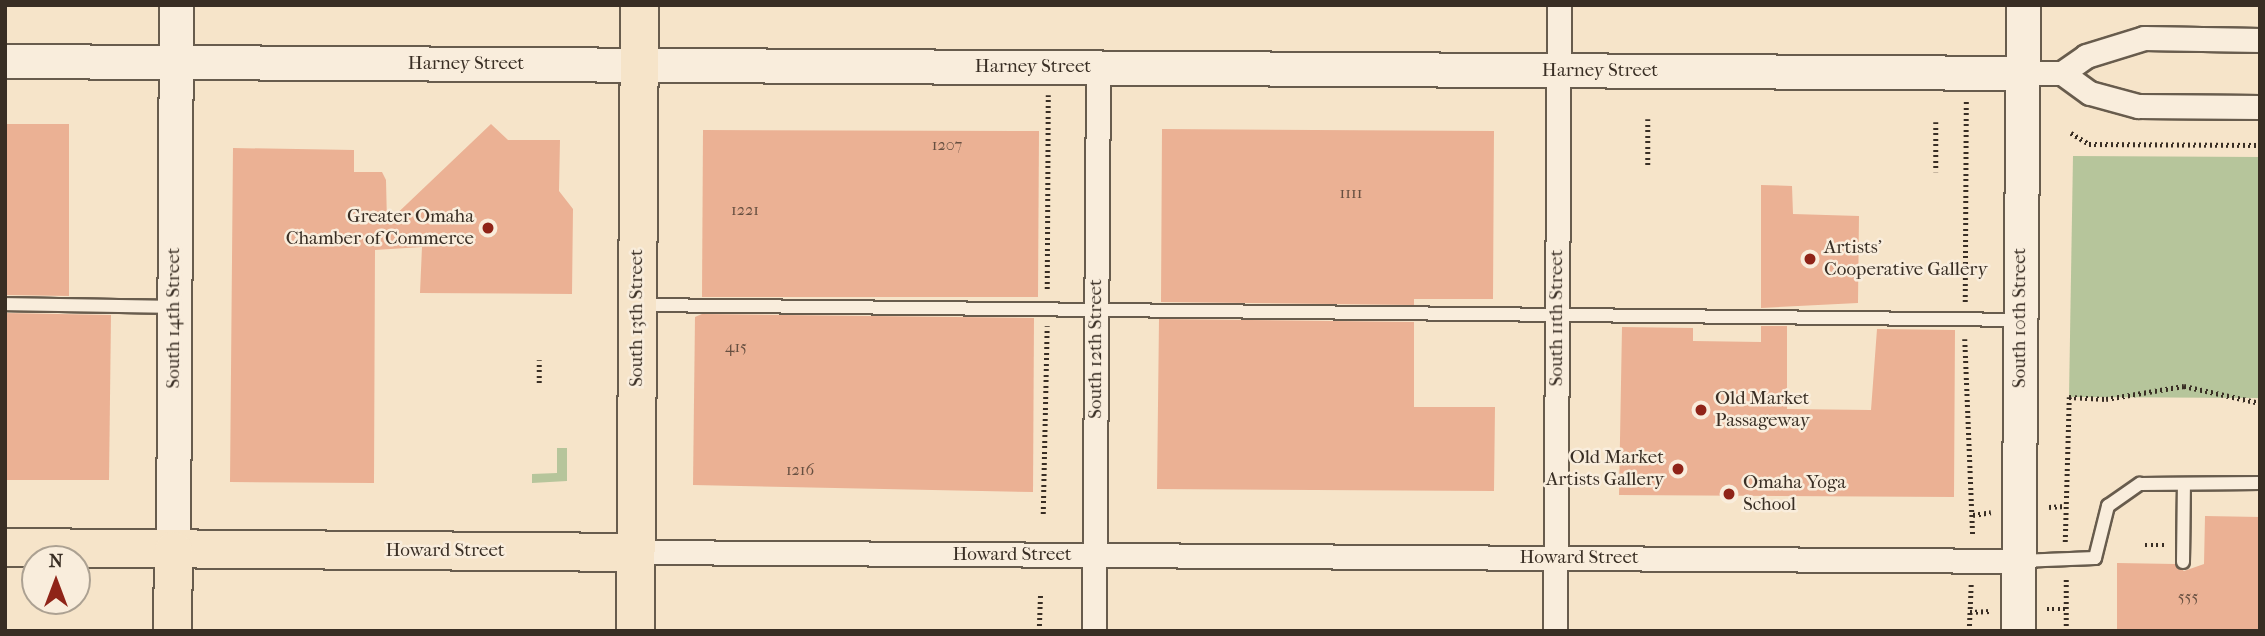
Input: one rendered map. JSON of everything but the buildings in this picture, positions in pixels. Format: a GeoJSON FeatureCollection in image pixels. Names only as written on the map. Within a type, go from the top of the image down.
{"type":"FeatureCollection","features":[{"type":"Feature","properties":{"kind":"main road","name":"South 14th Street"},"geometry":{"type":"LineString","coordinates":[[172,631],[176,5]]}},
{"type":"Feature","properties":{"kind":"main road","name":"South 13th Street"},"geometry":{"type":"LineString","coordinates":[[635,631],[639,5]]}},
{"type":"Feature","properties":{"kind":"main road","name":"South 10th Street"},"geometry":{"type":"LineString","coordinates":[[2018,631],[2023,5]]}},
{"type":"Feature","properties":{"kind":"main road","name":"Harney Street"},"geometry":{"type":"LineString","coordinates":[[5,61],[2022,73]]}},
{"type":"Feature","properties":{"kind":"main road","name":"Howard Street"},"geometry":{"type":"LineString","coordinates":[[5,547],[635,552]]}},
{"type":"Feature","properties":{"kind":"street","name":"South 11th Street"},"geometry":{"type":"LineString","coordinates":[[1555,631],[1559,5]]}},
{"type":"Feature","properties":{"kind":"street"},"geometry":{"type":"LineString","coordinates":[[2260,40],[2144,38],[2086,56],[2062,73],[2090,93],[2138,106],[2260,107]]}},
{"type":"Feature","properties":{"kind":"street","name":"South 12th Street"},"geometry":{"type":"LineString","coordinates":[[1094,631],[1098,68]]}},
{"type":"Feature","properties":{"kind":"street","name":"Harney Street"},"geometry":{"type":"LineString","coordinates":[[2022,73],[2062,73]]}},
{"type":"Feature","properties":{"kind":"street","name":"Howard Street"},"geometry":{"type":"LineString","coordinates":[[635,552],[2019,561]]}},
{"type":"Feature","properties":{"kind":"lane"},"geometry":{"type":"LineString","coordinates":[[5,304],[174,307]]}},
{"type":"Feature","properties":{"kind":"lane"},"geometry":{"type":"LineString","coordinates":[[637,305],[2020,320]]}},
{"type":"Feature","properties":{"kind":"lane"},"geometry":{"type":"LineString","coordinates":[[2019,561],[2095,558],[2108,506],[2140,484],[2260,483]]}},
{"type":"Feature","properties":{"kind":"lane"},"geometry":{"type":"LineString","coordinates":[[2183,562],[2184,484]]}},
{"type":"Feature","properties":{"kind":"path"},"geometry":{"type":"LineString","coordinates":[[1648,119],[1648,167]]}},
{"type":"Feature","properties":{"kind":"path"},"geometry":{"type":"LineString","coordinates":[[1936,122],[1937,172]]}},
{"type":"Feature","properties":{"kind":"path"},"geometry":{"type":"LineString","coordinates":[[2071,133],[2089,144],[2260,145]]}},
{"type":"Feature","properties":{"kind":"path"},"geometry":{"type":"LineString","coordinates":[[539,360],[539,383]]}},
{"type":"Feature","properties":{"kind":"path"},"geometry":{"type":"LineString","coordinates":[[2065,506],[2069,397],[2106,399],[2184,386],[2260,403]]}},
{"type":"Feature","properties":{"kind":"path"},"geometry":{"type":"LineString","coordinates":[[2145,545],[2167,545]]}},
{"type":"Feature","properties":{"kind":"path"},"geometry":{"type":"LineString","coordinates":[[1039,631],[1040,594]]}},
{"type":"Feature","properties":{"kind":"path"},"geometry":{"type":"LineString","coordinates":[[1969,631],[1970,612]]}},
{"type":"Feature","properties":{"kind":"green space"},"geometry":{"type":"Polygon","coordinates":[[[2073,156],[2260,157],[2260,398],[2069,397],[2073,156]]]}},
{"type":"Feature","properties":{"kind":"green space"},"geometry":{"type":"Polygon","coordinates":[[[557,448],[567,448],[567,481],[532,483],[532,474],[557,473],[557,448]]]}},
{"type":"Feature","properties":{"kind":"place","name":"Greater Omaha Chamber of Commerce"},"geometry":{"type":"Point","coordinates":[488,228]}},
{"type":"Feature","properties":{"kind":"place","name":"Artists' Cooperative Gallery"},"geometry":{"type":"Point","coordinates":[1810,259]}},
{"type":"Feature","properties":{"kind":"place","name":"Old Market Passageway"},"geometry":{"type":"Point","coordinates":[1701,410]}},
{"type":"Feature","properties":{"kind":"place","name":"Old Market Artists Gallery"},"geometry":{"type":"Point","coordinates":[1678,469]}},
{"type":"Feature","properties":{"kind":"place","name":"Omaha Yoga School"},"geometry":{"type":"Point","coordinates":[1729,494]}}]}
